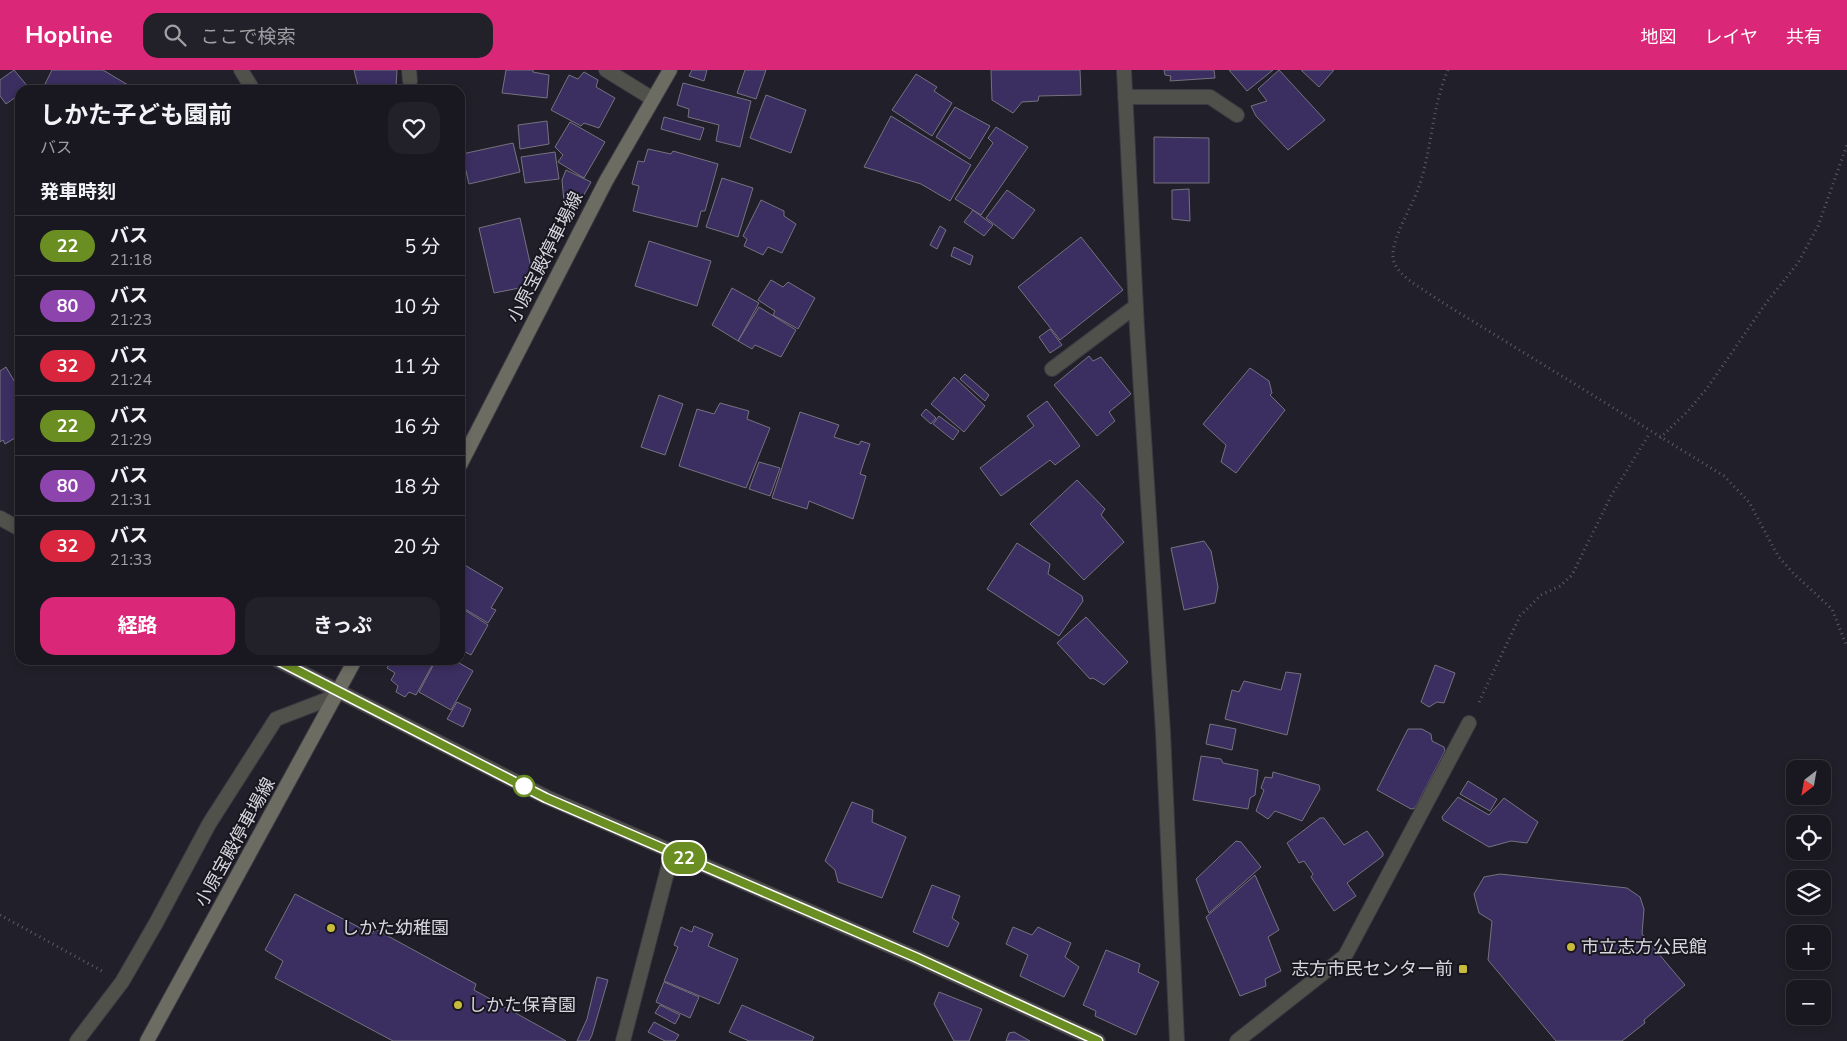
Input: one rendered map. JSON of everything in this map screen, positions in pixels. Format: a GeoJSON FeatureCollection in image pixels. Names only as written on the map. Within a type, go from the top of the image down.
{"type":"FeatureCollection","features":[{"type":"Feature","properties":{"kind":"main road","name":"小原宝殿停車場線"},"geometry":{"type":"LineString","coordinates":[[465,454],[606,181],[670,70]]}},
{"type":"Feature","properties":{"kind":"main road","name":"小原宝殿停車場線"},"geometry":{"type":"LineString","coordinates":[[147,1041],[352,665]]}},
{"type":"Feature","properties":{"kind":"street"},"geometry":{"type":"LineString","coordinates":[[241,70],[249,85]]}},
{"type":"Feature","properties":{"kind":"street"},"geometry":{"type":"LineString","coordinates":[[606,70],[653,100]]}},
{"type":"Feature","properties":{"kind":"street"},"geometry":{"type":"LineString","coordinates":[[1124,70],[1136,306],[1163,732],[1177,1041]]}},
{"type":"Feature","properties":{"kind":"street"},"geometry":{"type":"LineString","coordinates":[[1125,97],[1210,97],[1237,115]]}},
{"type":"Feature","properties":{"kind":"street"},"geometry":{"type":"LineString","coordinates":[[1052,369],[1136,306]]}},
{"type":"Feature","properties":{"kind":"street"},"geometry":{"type":"LineString","coordinates":[[0,518],[15,526]]}},
{"type":"Feature","properties":{"kind":"street"},"geometry":{"type":"LineString","coordinates":[[286,665],[337,694],[546,798],[906,953],[1098,1041]]}},
{"type":"Feature","properties":{"kind":"street"},"geometry":{"type":"LineString","coordinates":[[77,1041],[122,982],[209,824],[276,719],[337,694]]}},
{"type":"Feature","properties":{"kind":"street"},"geometry":{"type":"LineString","coordinates":[[1237,1041],[1345,956],[1469,723]]}},
{"type":"Feature","properties":{"kind":"street"},"geometry":{"type":"LineString","coordinates":[[623,1041],[672,853]]}},
{"type":"Feature","properties":{"kind":"path"},"geometry":{"type":"LineString","coordinates":[[1448,70],[1436,106],[1419,188],[1395,244],[1393,257],[1398,270],[1440,300],[1650,433],[1724,476],[1749,502],[1778,556],[1793,573],[1832,609],[1847,647]]}},
{"type":"Feature","properties":{"kind":"path"},"geometry":{"type":"LineString","coordinates":[[1660,438],[1688,411],[1708,387],[1761,309],[1798,263],[1818,226],[1831,185],[1847,145]]}},
{"type":"Feature","properties":{"kind":"path"},"geometry":{"type":"LineString","coordinates":[[1469,723],[1520,616],[1541,595],[1560,586],[1572,575],[1611,496],[1650,433]]}},
{"type":"Feature","properties":{"kind":"path"},"geometry":{"type":"LineString","coordinates":[[0,915],[122,982]]}},
{"type":"Feature","properties":{"kind":"building"},"geometry":{"type":"Polygon","coordinates":[[[14,70],[26,85],[15,85],[15,98],[6,104],[0,96],[0,80],[14,70]]]}},
{"type":"Feature","properties":{"kind":"building"},"geometry":{"type":"Polygon","coordinates":[[[52,70],[103,70],[128,85],[44,85],[52,70]]]}},
{"type":"Feature","properties":{"kind":"building"},"geometry":{"type":"Polygon","coordinates":[[[354,70],[397,70],[396,85],[358,85],[354,70]]]}},
{"type":"Feature","properties":{"kind":"building"},"geometry":{"type":"Polygon","coordinates":[[[506,70],[533,70],[533,72],[549,75],[547,98],[502,93],[506,70]]]}},
{"type":"Feature","properties":{"kind":"building"},"geometry":{"type":"Polygon","coordinates":[[[692,70],[707,70],[704,81],[689,76],[692,70]]]}},
{"type":"Feature","properties":{"kind":"building"},"geometry":{"type":"Polygon","coordinates":[[[745,70],[766,70],[756,99],[737,93],[745,70]]]}},
{"type":"Feature","properties":{"kind":"building"},"geometry":{"type":"Polygon","coordinates":[[[991,70],[1080,70],[1081,95],[1039,96],[1038,101],[1022,102],[1013,113],[992,100],[991,70]]]}},
{"type":"Feature","properties":{"kind":"building"},"geometry":{"type":"Polygon","coordinates":[[[1164,70],[1214,70],[1215,78],[1170,81],[1171,76],[1165,75],[1164,70]]]}},
{"type":"Feature","properties":{"kind":"building"},"geometry":{"type":"Polygon","coordinates":[[[1229,70],[1273,70],[1247,91],[1229,70]]]}},
{"type":"Feature","properties":{"kind":"building"},"geometry":{"type":"Polygon","coordinates":[[[1279,70],[1325,120],[1288,150],[1256,116],[1251,106],[1267,101],[1258,89],[1279,70]]]}},
{"type":"Feature","properties":{"kind":"building"},"geometry":{"type":"Polygon","coordinates":[[[1301,70],[1334,70],[1319,87],[1301,70]]]}},
{"type":"Feature","properties":{"kind":"building"},"geometry":{"type":"Polygon","coordinates":[[[584,72],[598,80],[596,87],[615,98],[599,128],[584,123],[581,126],[551,110],[569,75],[578,79],[584,72]]]}},
{"type":"Feature","properties":{"kind":"building"},"geometry":{"type":"Polygon","coordinates":[[[916,74],[937,87],[934,91],[952,103],[932,136],[892,110],[916,74]]]}},
{"type":"Feature","properties":{"kind":"building"},"geometry":{"type":"Polygon","coordinates":[[[683,83],[751,101],[740,147],[716,141],[719,125],[688,117],[689,109],[677,105],[683,83]]]}},
{"type":"Feature","properties":{"kind":"building"},"geometry":{"type":"Polygon","coordinates":[[[766,95],[806,110],[791,153],[750,138],[766,95]]]}},
{"type":"Feature","properties":{"kind":"building"},"geometry":{"type":"Polygon","coordinates":[[[955,107],[990,126],[970,159],[936,137],[955,107]]]}},
{"type":"Feature","properties":{"kind":"building"},"geometry":{"type":"Polygon","coordinates":[[[891,116],[971,165],[950,201],[921,184],[864,167],[891,116]]]}},
{"type":"Feature","properties":{"kind":"building"},"geometry":{"type":"Polygon","coordinates":[[[664,117],[704,128],[700,140],[661,129],[664,117]]]}},
{"type":"Feature","properties":{"kind":"building"},"geometry":{"type":"Polygon","coordinates":[[[547,121],[549,144],[520,149],[518,125],[547,121]]]}},
{"type":"Feature","properties":{"kind":"building"},"geometry":{"type":"Polygon","coordinates":[[[570,122],[605,142],[584,178],[558,162],[563,155],[555,147],[570,122]]]}},
{"type":"Feature","properties":{"kind":"building"},"geometry":{"type":"Polygon","coordinates":[[[996,127],[1028,147],[981,215],[955,199],[993,143],[988,138],[996,127]]]}},
{"type":"Feature","properties":{"kind":"building"},"geometry":{"type":"Polygon","coordinates":[[[1154,137],[1209,138],[1209,183],[1154,183],[1154,137]]]}},
{"type":"Feature","properties":{"kind":"building"},"geometry":{"type":"Polygon","coordinates":[[[513,143],[520,172],[469,184],[465,167],[465,153],[513,143]]]}},
{"type":"Feature","properties":{"kind":"building"},"geometry":{"type":"Polygon","coordinates":[[[648,149],[671,154],[673,151],[718,164],[705,211],[701,211],[697,227],[633,211],[639,186],[632,184],[638,161],[644,162],[648,149]]]}},
{"type":"Feature","properties":{"kind":"building"},"geometry":{"type":"Polygon","coordinates":[[[555,152],[559,179],[525,183],[521,157],[555,152]]]}},
{"type":"Feature","properties":{"kind":"building"},"geometry":{"type":"Polygon","coordinates":[[[566,170],[591,182],[576,209],[564,202],[562,180],[566,170]]]}},
{"type":"Feature","properties":{"kind":"building"},"geometry":{"type":"Polygon","coordinates":[[[722,178],[753,188],[738,237],[706,227],[722,178]]]}},
{"type":"Feature","properties":{"kind":"building"},"geometry":{"type":"Polygon","coordinates":[[[1189,189],[1190,221],[1172,219],[1172,190],[1189,189]]]}},
{"type":"Feature","properties":{"kind":"building"},"geometry":{"type":"Polygon","coordinates":[[[1007,190],[1035,210],[1013,239],[986,218],[1007,190]]]}},
{"type":"Feature","properties":{"kind":"building"},"geometry":{"type":"Polygon","coordinates":[[[761,200],[784,211],[784,216],[796,224],[782,253],[768,247],[763,255],[744,246],[747,239],[743,236],[761,200]]]}},
{"type":"Feature","properties":{"kind":"building"},"geometry":{"type":"Polygon","coordinates":[[[973,210],[993,225],[984,236],[964,222],[973,210]]]}},
{"type":"Feature","properties":{"kind":"building"},"geometry":{"type":"Polygon","coordinates":[[[520,218],[535,285],[494,293],[479,228],[520,218]]]}},
{"type":"Feature","properties":{"kind":"building"},"geometry":{"type":"Polygon","coordinates":[[[940,226],[946,230],[937,249],[930,245],[940,226]]]}},
{"type":"Feature","properties":{"kind":"building"},"geometry":{"type":"Polygon","coordinates":[[[1081,237],[1123,290],[1060,340],[1018,287],[1081,237]]]}},
{"type":"Feature","properties":{"kind":"building"},"geometry":{"type":"Polygon","coordinates":[[[649,241],[711,261],[697,306],[635,286],[649,241]]]}},
{"type":"Feature","properties":{"kind":"building"},"geometry":{"type":"Polygon","coordinates":[[[954,247],[973,256],[970,265],[951,256],[954,247]]]}},
{"type":"Feature","properties":{"kind":"building"},"geometry":{"type":"Polygon","coordinates":[[[771,280],[783,287],[788,282],[815,298],[798,329],[773,315],[775,311],[758,300],[771,280]]]}},
{"type":"Feature","properties":{"kind":"building"},"geometry":{"type":"Polygon","coordinates":[[[732,288],[759,303],[738,341],[712,325],[732,288]]]}},
{"type":"Feature","properties":{"kind":"building"},"geometry":{"type":"Polygon","coordinates":[[[759,307],[796,330],[781,357],[755,345],[752,349],[738,341],[759,307]]]}},
{"type":"Feature","properties":{"kind":"building"},"geometry":{"type":"Polygon","coordinates":[[[1050,329],[1062,345],[1050,353],[1039,337],[1050,329]]]}},
{"type":"Feature","properties":{"kind":"building"},"geometry":{"type":"Polygon","coordinates":[[[1089,356],[1093,361],[1101,357],[1131,394],[1109,412],[1115,421],[1097,436],[1054,385],[1089,356]]]}},
{"type":"Feature","properties":{"kind":"building"},"geometry":{"type":"Polygon","coordinates":[[[6,367],[15,382],[15,438],[5,444],[3,440],[0,442],[0,371],[6,367]]]}},
{"type":"Feature","properties":{"kind":"building"},"geometry":{"type":"Polygon","coordinates":[[[1250,368],[1269,381],[1272,393],[1270,395],[1285,410],[1236,473],[1221,462],[1226,445],[1203,424],[1250,368]]]}},
{"type":"Feature","properties":{"kind":"building"},"geometry":{"type":"Polygon","coordinates":[[[965,374],[989,395],[985,401],[960,379],[965,374]]]}},
{"type":"Feature","properties":{"kind":"building"},"geometry":{"type":"Polygon","coordinates":[[[954,377],[985,406],[964,432],[931,404],[954,377]]]}},
{"type":"Feature","properties":{"kind":"building"},"geometry":{"type":"Polygon","coordinates":[[[659,395],[683,404],[665,455],[641,447],[659,395]]]}},
{"type":"Feature","properties":{"kind":"building"},"geometry":{"type":"Polygon","coordinates":[[[1047,401],[1080,446],[1055,465],[1050,460],[1001,496],[980,468],[1034,426],[1027,416],[1047,401]]]}},
{"type":"Feature","properties":{"kind":"building"},"geometry":{"type":"Polygon","coordinates":[[[720,403],[749,411],[747,419],[770,428],[746,488],[679,466],[697,409],[714,414],[720,403]]]}},
{"type":"Feature","properties":{"kind":"building"},"geometry":{"type":"Polygon","coordinates":[[[926,409],[936,418],[931,424],[921,415],[926,409]]]}},
{"type":"Feature","properties":{"kind":"building"},"geometry":{"type":"Polygon","coordinates":[[[800,412],[839,425],[834,437],[859,445],[861,441],[870,444],[860,474],[866,476],[853,519],[809,501],[807,509],[772,498],[800,412]]]}},
{"type":"Feature","properties":{"kind":"building"},"geometry":{"type":"Polygon","coordinates":[[[939,416],[959,431],[953,440],[933,424],[939,416]]]}},
{"type":"Feature","properties":{"kind":"building"},"geometry":{"type":"Polygon","coordinates":[[[759,462],[780,468],[770,496],[749,489],[759,462]]]}},
{"type":"Feature","properties":{"kind":"building"},"geometry":{"type":"Polygon","coordinates":[[[1077,480],[1105,509],[1101,515],[1124,542],[1084,580],[1030,524],[1077,480]]]}},
{"type":"Feature","properties":{"kind":"building"},"geometry":{"type":"Polygon","coordinates":[[[1204,541],[1211,551],[1218,587],[1215,603],[1184,610],[1171,548],[1204,541]]]}},
{"type":"Feature","properties":{"kind":"building"},"geometry":{"type":"Polygon","coordinates":[[[1017,543],[1050,564],[1048,574],[1082,596],[1083,601],[1059,636],[987,589],[1017,543]]]}},
{"type":"Feature","properties":{"kind":"building"},"geometry":{"type":"Polygon","coordinates":[[[465,565],[503,588],[491,608],[496,610],[488,623],[465,609],[465,565]]]}},
{"type":"Feature","properties":{"kind":"building"},"geometry":{"type":"Polygon","coordinates":[[[465,610],[488,625],[471,655],[465,652],[465,610]]]}},
{"type":"Feature","properties":{"kind":"building"},"geometry":{"type":"Polygon","coordinates":[[[1086,617],[1128,662],[1104,685],[1093,678],[1090,679],[1057,643],[1086,617]]]}},
{"type":"Feature","properties":{"kind":"building"},"geometry":{"type":"Polygon","coordinates":[[[388,665],[432,665],[416,695],[409,692],[405,697],[396,692],[398,686],[391,680],[395,673],[387,668],[388,665]]]}},
{"type":"Feature","properties":{"kind":"building"},"geometry":{"type":"Polygon","coordinates":[[[433,665],[463,665],[473,671],[451,710],[419,692],[433,665]]]}},
{"type":"Feature","properties":{"kind":"building"},"geometry":{"type":"Polygon","coordinates":[[[1435,665],[1455,673],[1444,703],[1437,702],[1429,707],[1421,702],[1435,665]]]}},
{"type":"Feature","properties":{"kind":"building"},"geometry":{"type":"Polygon","coordinates":[[[1286,672],[1301,674],[1287,735],[1225,719],[1232,690],[1239,692],[1244,681],[1281,690],[1286,672]]]}},
{"type":"Feature","properties":{"kind":"building"},"geometry":{"type":"Polygon","coordinates":[[[457,702],[471,709],[463,727],[447,719],[457,702]]]}},
{"type":"Feature","properties":{"kind":"building"},"geometry":{"type":"Polygon","coordinates":[[[1210,724],[1236,729],[1232,750],[1206,744],[1210,724]]]}},
{"type":"Feature","properties":{"kind":"building"},"geometry":{"type":"Polygon","coordinates":[[[1408,729],[1422,729],[1431,734],[1432,741],[1444,747],[1445,751],[1415,808],[1411,809],[1377,790],[1408,729]]]}},
{"type":"Feature","properties":{"kind":"building"},"geometry":{"type":"Polygon","coordinates":[[[1201,756],[1221,759],[1223,763],[1258,770],[1255,795],[1250,798],[1248,809],[1193,800],[1201,756]]]}},
{"type":"Feature","properties":{"kind":"building"},"geometry":{"type":"Polygon","coordinates":[[[1273,772],[1319,785],[1320,789],[1302,821],[1275,811],[1268,819],[1256,811],[1264,790],[1261,788],[1265,777],[1272,778],[1273,772]]]}},
{"type":"Feature","properties":{"kind":"building"},"geometry":{"type":"Polygon","coordinates":[[[1468,781],[1497,799],[1490,811],[1460,794],[1468,781]]]}},
{"type":"Feature","properties":{"kind":"building"},"geometry":{"type":"Polygon","coordinates":[[[1458,797],[1489,815],[1504,798],[1538,822],[1527,843],[1511,841],[1489,847],[1443,820],[1442,817],[1458,797]]]}},
{"type":"Feature","properties":{"kind":"building"},"geometry":{"type":"Polygon","coordinates":[[[852,802],[873,810],[872,822],[906,837],[882,898],[838,882],[835,870],[825,861],[852,802]]]}},
{"type":"Feature","properties":{"kind":"building"},"geometry":{"type":"Polygon","coordinates":[[[1320,818],[1324,818],[1344,845],[1367,831],[1383,853],[1383,856],[1347,883],[1356,896],[1334,911],[1311,877],[1313,874],[1304,861],[1299,863],[1287,843],[1320,818]]]}},
{"type":"Feature","properties":{"kind":"building"},"geometry":{"type":"Polygon","coordinates":[[[1236,841],[1241,842],[1261,867],[1209,913],[1196,879],[1236,841]]]}},
{"type":"Feature","properties":{"kind":"building","name":"市立志方公民館"},"geometry":{"type":"Polygon","coordinates":[[[1500,874],[1627,888],[1640,897],[1644,909],[1642,934],[1685,985],[1644,1020],[1645,1023],[1622,1041],[1556,1041],[1488,960],[1492,921],[1479,913],[1474,894],[1484,877],[1500,874]]]}},
{"type":"Feature","properties":{"kind":"building"},"geometry":{"type":"Polygon","coordinates":[[[1255,875],[1279,930],[1268,937],[1281,971],[1265,979],[1266,986],[1240,996],[1206,917],[1255,875]]]}},
{"type":"Feature","properties":{"kind":"building"},"geometry":{"type":"Polygon","coordinates":[[[932,885],[960,896],[952,918],[959,923],[948,947],[913,932],[932,885]]]}},
{"type":"Feature","properties":{"kind":"building"},"geometry":{"type":"Polygon","coordinates":[[[295,894],[372,934],[375,929],[476,984],[474,990],[566,1041],[393,1041],[275,978],[283,961],[265,950],[295,894]]]}},
{"type":"Feature","properties":{"kind":"building"},"geometry":{"type":"Polygon","coordinates":[[[694,926],[713,934],[708,946],[738,959],[719,1004],[664,981],[678,947],[674,945],[681,927],[692,932],[694,926]]]}},
{"type":"Feature","properties":{"kind":"building"},"geometry":{"type":"Polygon","coordinates":[[[1013,927],[1032,935],[1038,927],[1071,943],[1065,957],[1079,967],[1064,997],[1020,976],[1028,955],[1006,944],[1013,927]]]}},
{"type":"Feature","properties":{"kind":"building"},"geometry":{"type":"Polygon","coordinates":[[[1106,950],[1140,964],[1138,972],[1159,982],[1136,1035],[1095,1016],[1096,1011],[1083,1005],[1106,950]]]}},
{"type":"Feature","properties":{"kind":"building"},"geometry":{"type":"Polygon","coordinates":[[[597,977],[608,980],[592,1035],[589,1041],[577,1041],[587,1019],[597,977]]]}},
{"type":"Feature","properties":{"kind":"building"},"geometry":{"type":"Polygon","coordinates":[[[664,982],[699,997],[690,1018],[656,1002],[664,982]]]}},
{"type":"Feature","properties":{"kind":"building"},"geometry":{"type":"Polygon","coordinates":[[[939,992],[982,1009],[969,1041],[954,1041],[934,1004],[939,992]]]}},
{"type":"Feature","properties":{"kind":"building"},"geometry":{"type":"Polygon","coordinates":[[[660,1005],[680,1015],[675,1024],[655,1013],[660,1005]]]}},
{"type":"Feature","properties":{"kind":"building"},"geometry":{"type":"Polygon","coordinates":[[[742,1005],[814,1037],[812,1041],[749,1041],[729,1032],[742,1005]]]}},
{"type":"Feature","properties":{"kind":"building"},"geometry":{"type":"Polygon","coordinates":[[[654,1022],[679,1035],[675,1041],[665,1041],[648,1032],[654,1022]]]}},
{"type":"Feature","properties":{"kind":"building"},"geometry":{"type":"Polygon","coordinates":[[[1014,1032],[1030,1041],[1006,1041],[1009,1033],[1014,1032]]]}},
{"type":"Feature","properties":{"kind":"bus line","name":"22"},"geometry":{"type":"LineString","coordinates":[[287,665],[546,798],[915,957],[1098,1041]]}},
{"type":"Feature","properties":{"kind":"place","name":"しかた幼稚園"},"geometry":{"type":"Point","coordinates":[331,928]}},
{"type":"Feature","properties":{"kind":"place","name":"市立志方公民館"},"geometry":{"type":"Point","coordinates":[1571,947]}},
{"type":"Feature","properties":{"kind":"place","name":"志方市民センター前"},"geometry":{"type":"Point","coordinates":[1463,969]}},
{"type":"Feature","properties":{"kind":"place","name":"しかた保育園"},"geometry":{"type":"Point","coordinates":[458,1005]}}]}
